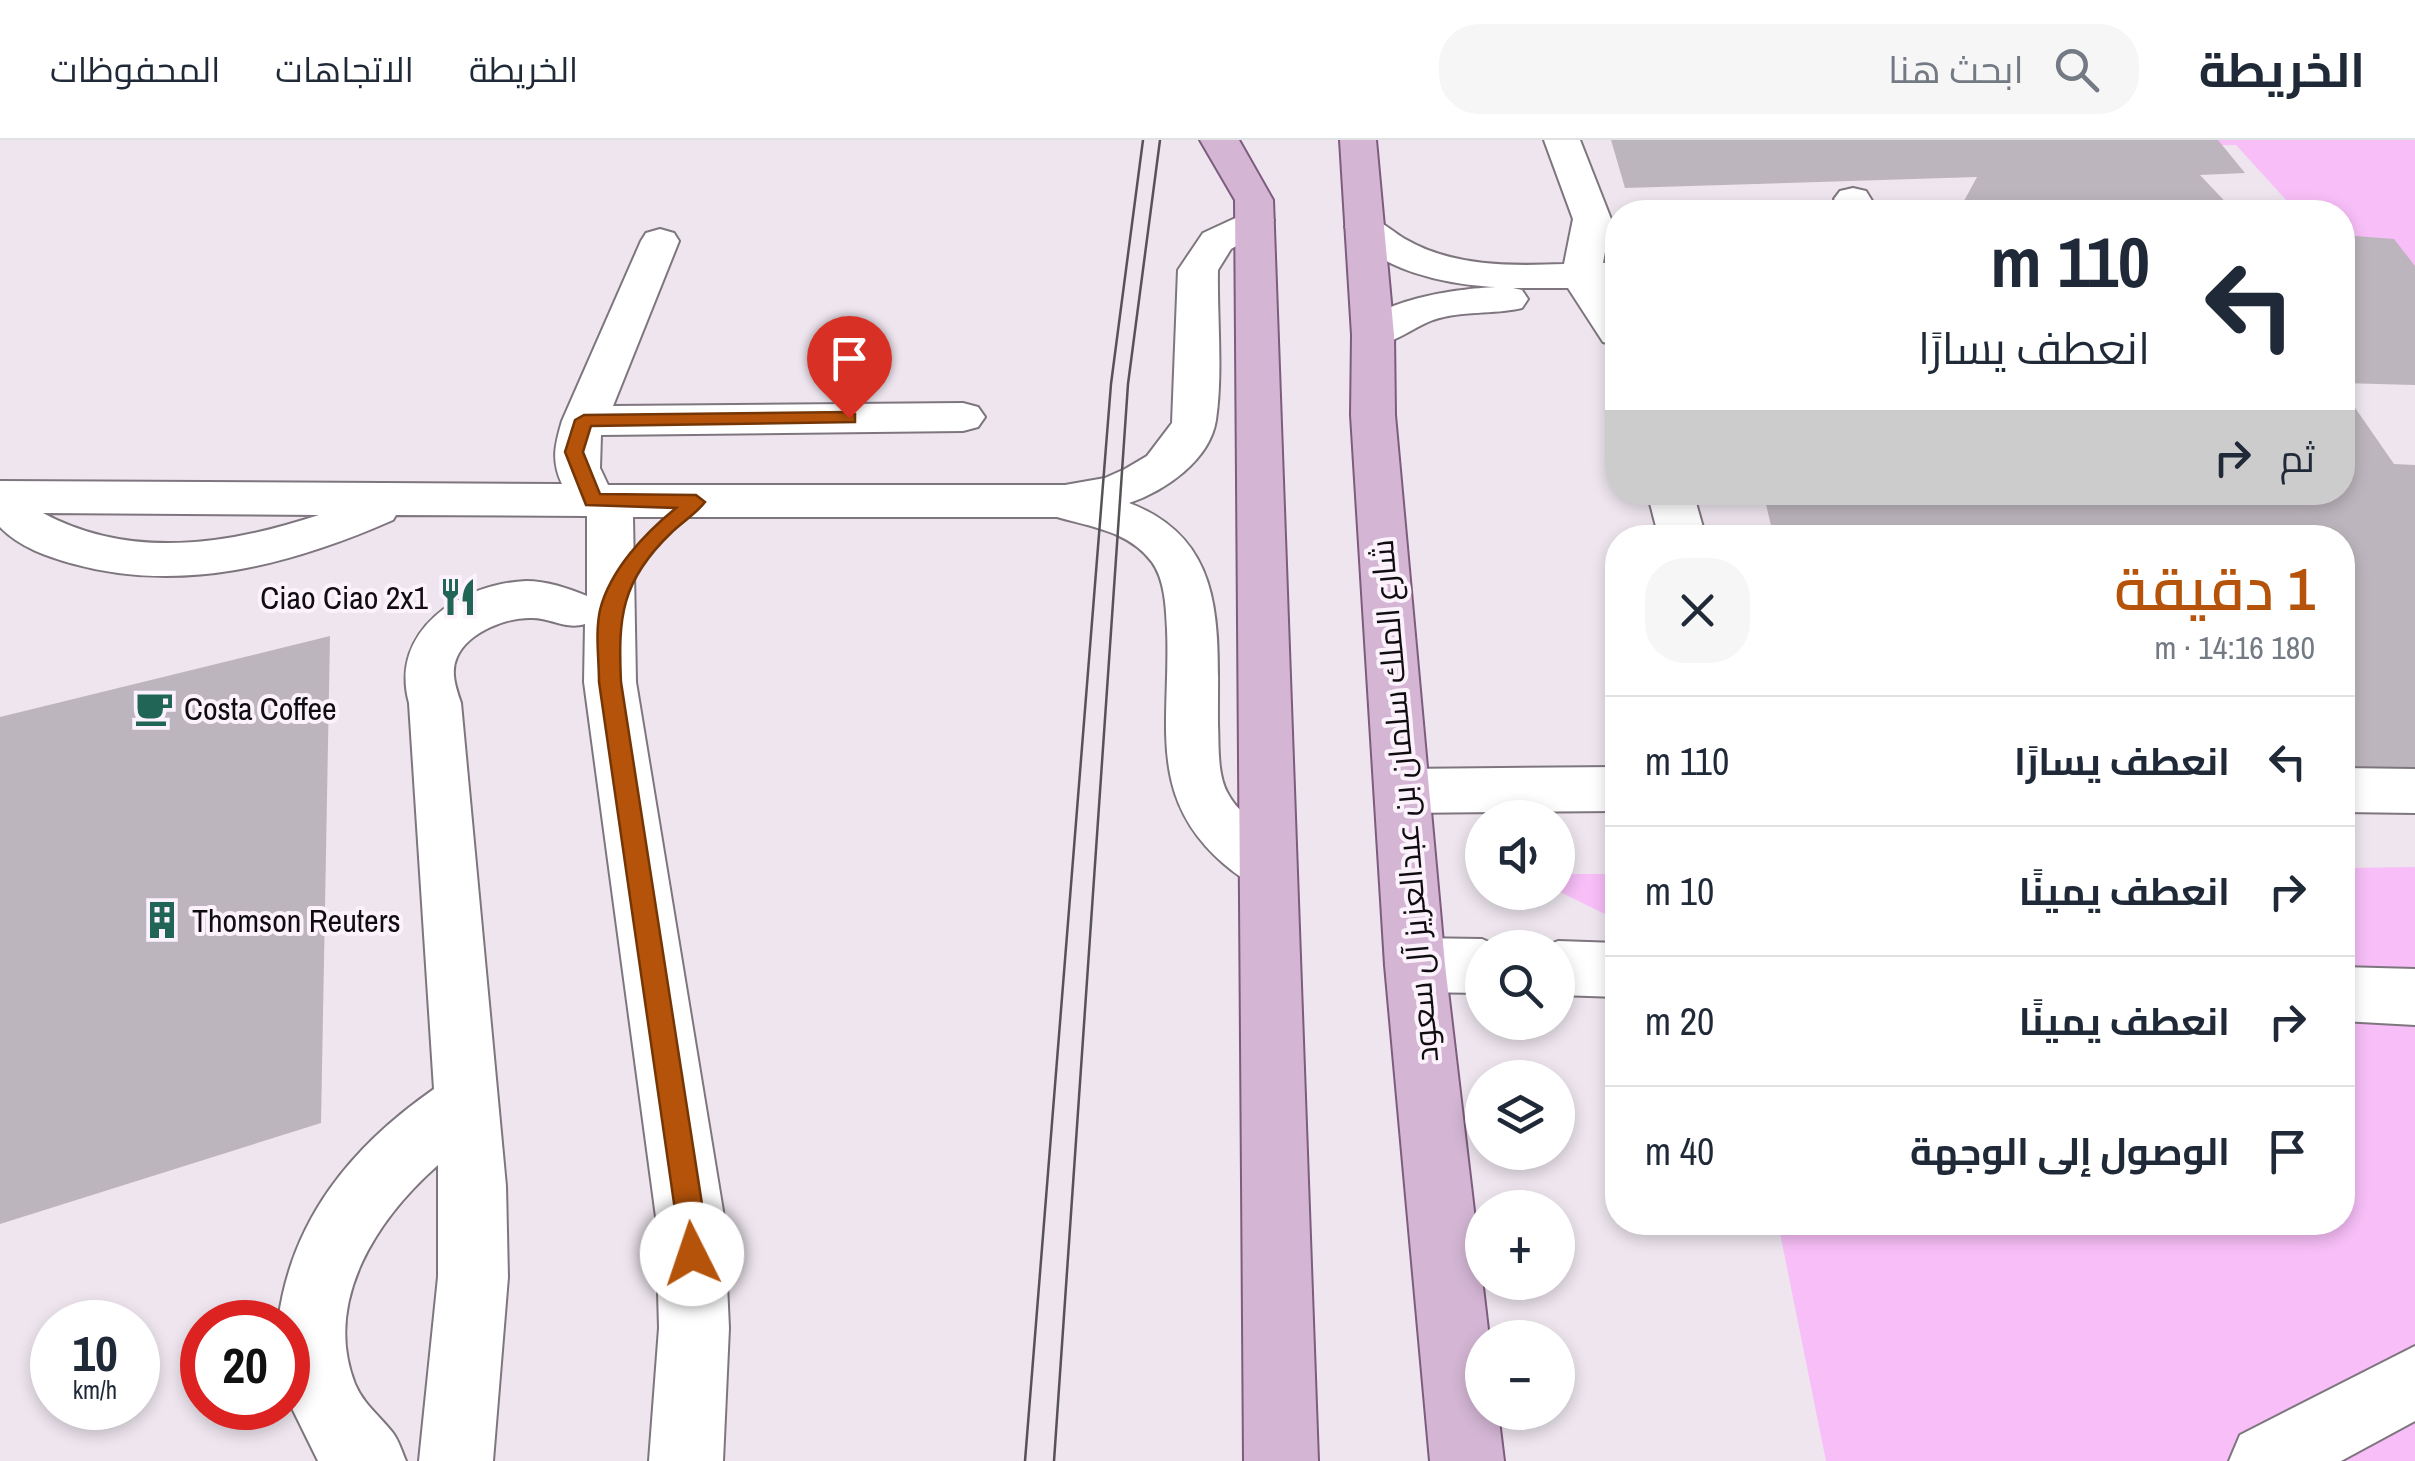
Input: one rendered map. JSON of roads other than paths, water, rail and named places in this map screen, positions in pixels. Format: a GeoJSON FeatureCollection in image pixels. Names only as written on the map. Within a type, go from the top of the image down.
{"type":"FeatureCollection","features":[{"type":"Feature","properties":{"kind":"main road"},"geometry":{"type":"LineString","coordinates":[[1218,140],[1226,147],[1255,210],[1281,1461]]}},
{"type":"Feature","properties":{"kind":"main road","name":"شارع الملك سلمان بن عبدالعزيز آل سعود"},"geometry":{"type":"LineString","coordinates":[[1358,140],[1373,335],[1372,415],[1415,964],[1467,1461]]}},
{"type":"Feature","properties":{"kind":"street"},"geometry":{"type":"LineString","coordinates":[[1562,140],[1592,220],[1594,233],[1585,254],[1603,286]]}},
{"type":"Feature","properties":{"kind":"street"},"geometry":{"type":"LineString","coordinates":[[1057,503],[1121,492],[1170,462],[1186,444],[1194,424],[1198,270],[1217,241],[1255,210]]}},
{"type":"Feature","properties":{"kind":"street"},"geometry":{"type":"LineString","coordinates":[[1364,227],[1399,254],[1456,273],[1603,286]]}},
{"type":"Feature","properties":{"kind":"street"},"geometry":{"type":"LineString","coordinates":[[506,500],[579,436],[660,241]]}},
{"type":"Feature","properties":{"kind":"street"},"geometry":{"type":"LineString","coordinates":[[1373,335],[1401,318],[1459,301],[1603,286]]}},
{"type":"Feature","properties":{"kind":"street"},"geometry":{"type":"LineString","coordinates":[[579,436],[963,417]]}},
{"type":"Feature","properties":{"kind":"street"},"geometry":{"type":"LineString","coordinates":[[579,436],[601,500],[614,560],[591,608],[610,682],[690,1217],[694,1328],[686,1461]]}},
{"type":"Feature","properties":{"kind":"street"},"geometry":{"type":"LineString","coordinates":[[0,497],[1057,503],[1101,509],[1148,530],[1170,549],[1185,573],[1191,600],[1192,756],[1202,797],[1226,834],[1266,864]]}},
{"type":"Feature","properties":{"kind":"street"},"geometry":{"type":"LineString","coordinates":[[0,497],[25,524],[62,544],[111,557],[170,560],[234,554],[300,539],[403,497]]}},
{"type":"Feature","properties":{"kind":"street"},"geometry":{"type":"LineString","coordinates":[[456,1461],[473,1278],[473,1186],[434,703],[454,669],[486,640],[512,625],[591,608],[662,529],[696,502]]}},
{"type":"Feature","properties":{"kind":"street"},"geometry":{"type":"LineString","coordinates":[[1402,790],[1605,789]]}},
{"type":"Feature","properties":{"kind":"street"},"geometry":{"type":"LineString","coordinates":[[2355,790],[2415,791]]}},
{"type":"Feature","properties":{"kind":"street"},"geometry":{"type":"LineString","coordinates":[[1415,964],[1465,965]]}},
{"type":"Feature","properties":{"kind":"street"},"geometry":{"type":"LineString","coordinates":[[1575,969],[1605,970]]}},
{"type":"Feature","properties":{"kind":"street"},"geometry":{"type":"LineString","coordinates":[[2355,995],[2415,997]]}},
{"type":"Feature","properties":{"kind":"street"},"geometry":{"type":"LineString","coordinates":[[369,1461],[342,1439],[315,1385],[311,1322],[327,1258],[362,1196],[410,1144],[467,1103]]}},
{"type":"Feature","properties":{"kind":"street"},"geometry":{"type":"LineString","coordinates":[[2266,1461],[2415,1382]]}},
{"type":"Feature","properties":{"kind":"tram line"},"geometry":{"type":"LineString","coordinates":[[1025,1461],[1111,384],[1143,140]]}},
{"type":"Feature","properties":{"kind":"tram line"},"geometry":{"type":"LineString","coordinates":[[1054,1461],[1128,384],[1160,140]]}},
{"type":"Feature","properties":{"kind":"place","name":"Ciao Ciao 2x1"},"geometry":{"type":"Point","coordinates":[458,597]}},
{"type":"Feature","properties":{"kind":"place","name":"Costa Coffee"},"geometry":{"type":"Point","coordinates":[154,708]}},
{"type":"Feature","properties":{"kind":"place","name":"Thomson Reuters"},"geometry":{"type":"Point","coordinates":[162,920]}}]}
